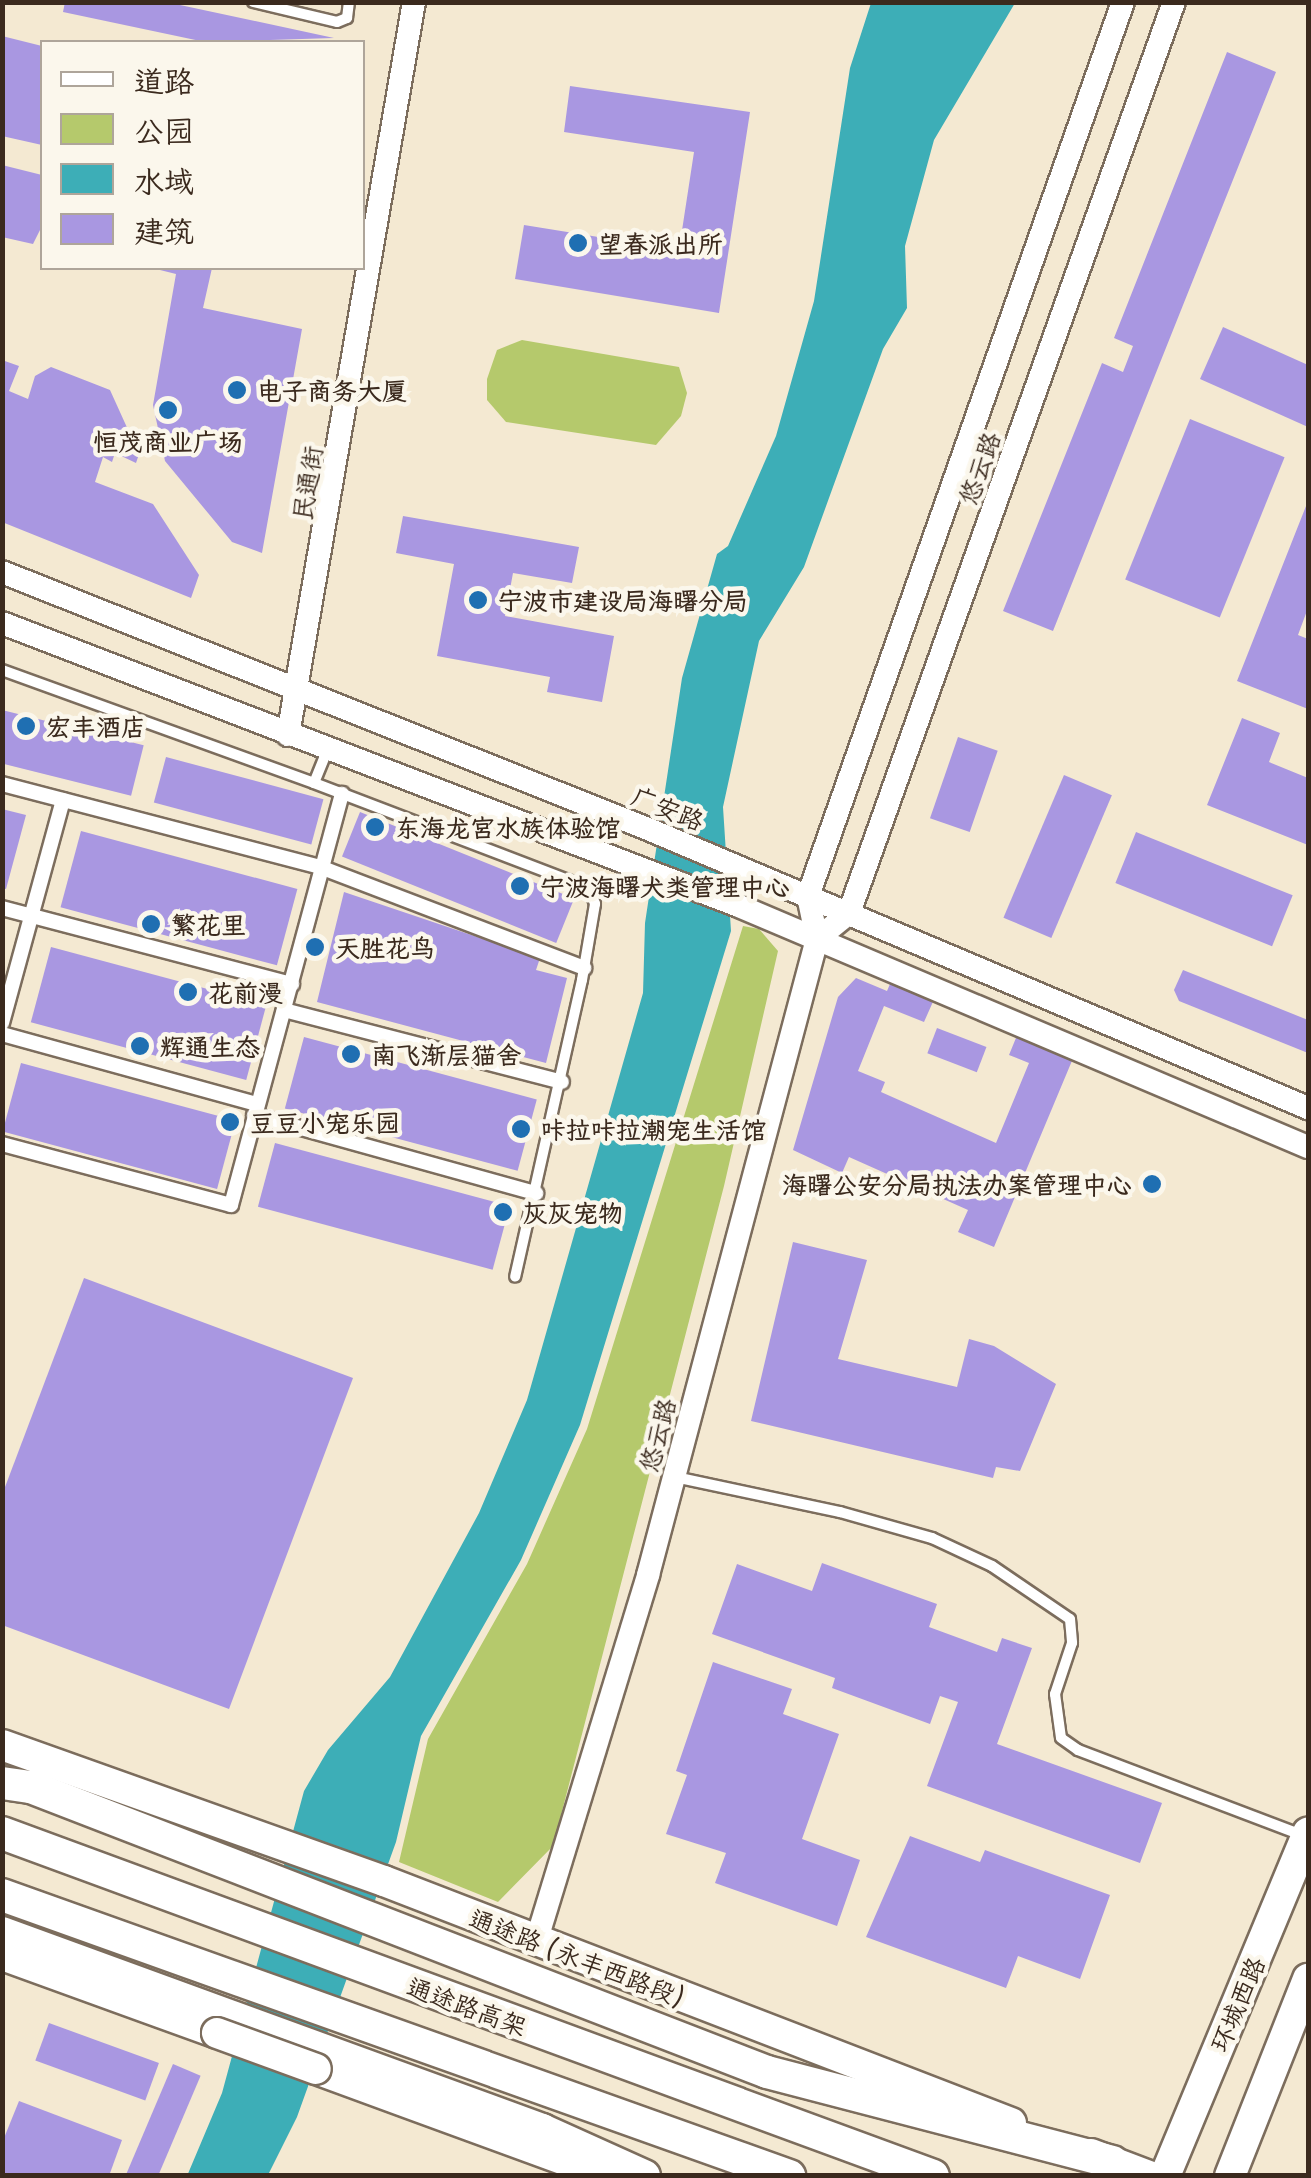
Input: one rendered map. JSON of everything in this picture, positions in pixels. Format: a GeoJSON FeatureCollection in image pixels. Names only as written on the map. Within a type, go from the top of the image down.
{"type":"FeatureCollection","features":[{"type":"Feature","properties":{"kind":"highway"},"geometry":{"type":"LineString","coordinates":[[2,1783],[31,1788],[767,2072],[1112,2162]]}},
{"type":"Feature","properties":{"kind":"highway","name":"通途路高架"},"geometry":{"type":"LineString","coordinates":[[2,1832],[934,2176]]}},
{"type":"Feature","properties":{"kind":"highway","name":"通途路高架"},"geometry":{"type":"LineString","coordinates":[[2,1895],[789,2176]]}},
{"type":"Feature","properties":{"kind":"highway"},"geometry":{"type":"LineString","coordinates":[[2,1933],[542,2130],[644,2176]]}},
{"type":"Feature","properties":{"kind":"main road","name":"通途路 (永丰西路段)"},"geometry":{"type":"LineString","coordinates":[[2,1745],[384,1881],[1149,2176]]}},
{"type":"Feature","properties":{"kind":"main road","name":"环城西路"},"geometry":{"type":"LineString","coordinates":[[1165,2176],[1308,1835]]}},
{"type":"Feature","properties":{"kind":"main road"},"geometry":{"type":"LineString","coordinates":[[2,1955],[609,2176]]}},
{"type":"Feature","properties":{"kind":"main road"},"geometry":{"type":"LineString","coordinates":[[1230,2176],[1308,1980]]}},
{"type":"Feature","properties":{"kind":"street","name":"民通街"},"geometry":{"type":"LineString","coordinates":[[288,734],[300,694],[414,2]]}},
{"type":"Feature","properties":{"kind":"street","name":"悠云路"},"geometry":{"type":"LineString","coordinates":[[536,1942],[674,1477],[816,939],[808,896],[1124,2]]}},
{"type":"Feature","properties":{"kind":"street","name":"悠云路"},"geometry":{"type":"LineString","coordinates":[[849,913],[1174,2]]}},
{"type":"Feature","properties":{"kind":"street","name":"广安路"},"geometry":{"type":"LineString","coordinates":[[2,572],[300,694],[648,829],[1308,1108]]}},
{"type":"Feature","properties":{"kind":"street"},"geometry":{"type":"LineString","coordinates":[[2,623],[739,906],[1308,1148]]}},
{"type":"Feature","properties":{"kind":"street"},"geometry":{"type":"LineString","coordinates":[[2,784],[320,866],[584,968]]}},
{"type":"Feature","properties":{"kind":"street"},"geometry":{"type":"LineString","coordinates":[[2,1144],[231,1205],[342,794]]}},
{"type":"Feature","properties":{"kind":"street"},"geometry":{"type":"LineString","coordinates":[[2,1023],[63,800]]}},
{"type":"Feature","properties":{"kind":"street"},"geometry":{"type":"LineString","coordinates":[[2,908],[292,984]]}},
{"type":"Feature","properties":{"kind":"street"},"geometry":{"type":"LineString","coordinates":[[816,939],[849,913]]}},
{"type":"Feature","properties":{"kind":"street"},"geometry":{"type":"LineString","coordinates":[[284,1010],[562,1082]]}},
{"type":"Feature","properties":{"kind":"street"},"geometry":{"type":"LineString","coordinates":[[2,1034],[536,1194]]}},
{"type":"Feature","properties":{"kind":"lane"},"geometry":{"type":"LineString","coordinates":[[253,2],[337,22],[346,18],[350,2]]}},
{"type":"Feature","properties":{"kind":"lane"},"geometry":{"type":"LineString","coordinates":[[2,670],[589,888],[595,904],[584,968],[562,1082],[515,1278]]}},
{"type":"Feature","properties":{"kind":"lane"},"geometry":{"type":"LineString","coordinates":[[314,783],[327,750]]}},
{"type":"Feature","properties":{"kind":"lane"},"geometry":{"type":"LineString","coordinates":[[674,1477],[840,1512],[932,1538],[992,1566],[1070,1618],[1072,1642],[1055,1694],[1060,1738],[1078,1750],[1308,1835]]}},
{"type":"Feature","properties":{"kind":"green space"},"geometry":{"type":"Polygon","coordinates":[[[522,340],[679,367],[687,393],[681,416],[656,445],[506,422],[487,400],[487,379],[497,350],[522,340]]]}},
{"type":"Feature","properties":{"kind":"green space"},"geometry":{"type":"Polygon","coordinates":[[[743,926],[759,929],[778,951],[724,1186],[553,1846],[498,1902],[399,1862],[428,1739],[527,1564],[587,1429],[743,926]]]}},
{"type":"Feature","properties":{"kind":"water"},"geometry":{"type":"Polygon","coordinates":[[[871,3],[1015,3],[934,140],[905,246],[907,308],[883,349],[804,567],[759,641],[723,807],[731,931],[580,1425],[521,1560],[421,1736],[396,1842],[297,2117],[268,2175],[187,2176],[222,2093],[304,1791],[328,1750],[390,1677],[479,1513],[527,1400],[643,993],[645,923],[682,678],[717,554],[728,546],[776,436],[814,301],[850,68],[871,3]]]}},
{"type":"Feature","properties":{"kind":"building"},"geometry":{"type":"Polygon","coordinates":[[[65,2],[166,2],[334,38],[196,40],[63,12],[65,2]]]}},
{"type":"Feature","properties":{"kind":"building"},"geometry":{"type":"Polygon","coordinates":[[[2,36],[40,46],[40,145],[2,136],[2,36]]]}},
{"type":"Feature","properties":{"kind":"building"},"geometry":{"type":"Polygon","coordinates":[[[1227,52],[1276,72],[1053,631],[1003,611],[1102,363],[1123,372],[1133,346],[1114,338],[1227,52]]]}},
{"type":"Feature","properties":{"kind":"building"},"geometry":{"type":"Polygon","coordinates":[[[570,86],[750,112],[719,313],[515,279],[524,225],[679,250],[694,152],[564,132],[570,86]]]}},
{"type":"Feature","properties":{"kind":"building"},"geometry":{"type":"Polygon","coordinates":[[[2,165],[40,174],[40,230],[33,244],[2,237],[2,165]]]}},
{"type":"Feature","properties":{"kind":"building","name":"电子商务大厦"},"geometry":{"type":"Polygon","coordinates":[[[160,270],[212,270],[203,308],[302,329],[262,553],[232,542],[165,461],[153,405],[176,274],[160,270]]]}},
{"type":"Feature","properties":{"kind":"building"},"geometry":{"type":"Polygon","coordinates":[[[1223,327],[1308,365],[1308,427],[1200,379],[1223,327]]]}},
{"type":"Feature","properties":{"kind":"building"},"geometry":{"type":"Polygon","coordinates":[[[2,360],[19,366],[9,391],[28,399],[35,376],[51,367],[110,390],[139,454],[136,463],[115,453],[112,462],[103,457],[95,482],[153,504],[199,575],[191,598],[2,522],[2,360]]]}},
{"type":"Feature","properties":{"kind":"building"},"geometry":{"type":"Polygon","coordinates":[[[1190,419],[1285,457],[1220,618],[1125,579],[1190,419]]]}},
{"type":"Feature","properties":{"kind":"building"},"geometry":{"type":"Polygon","coordinates":[[[1308,501],[1308,608],[1298,635],[1308,639],[1308,709],[1237,681],[1308,501]]]}},
{"type":"Feature","properties":{"kind":"building","name":"宁波市建设局海曙分局"},"geometry":{"type":"Polygon","coordinates":[[[403,516],[579,547],[572,583],[513,573],[505,616],[614,636],[602,702],[547,692],[550,677],[437,656],[454,564],[396,553],[403,516]]]}},
{"type":"Feature","properties":{"kind":"building"},"geometry":{"type":"Polygon","coordinates":[[[2,710],[144,745],[131,796],[2,764],[2,710]]]}},
{"type":"Feature","properties":{"kind":"building"},"geometry":{"type":"Polygon","coordinates":[[[1242,718],[1280,733],[1269,762],[1308,778],[1308,845],[1207,805],[1242,718]]]}},
{"type":"Feature","properties":{"kind":"building"},"geometry":{"type":"Polygon","coordinates":[[[958,737],[998,751],[970,832],[930,818],[958,737]]]}},
{"type":"Feature","properties":{"kind":"building"},"geometry":{"type":"Polygon","coordinates":[[[166,757],[323,799],[311,845],[154,802],[166,757]]]}},
{"type":"Feature","properties":{"kind":"building"},"geometry":{"type":"Polygon","coordinates":[[[1064,775],[1112,795],[1051,938],[1003,918],[1064,775]]]}},
{"type":"Feature","properties":{"kind":"building"},"geometry":{"type":"Polygon","coordinates":[[[2,809],[26,815],[6,889],[2,888],[2,809]]]}},
{"type":"Feature","properties":{"kind":"building"},"geometry":{"type":"Polygon","coordinates":[[[360,812],[574,899],[556,943],[342,857],[360,812]]]}},
{"type":"Feature","properties":{"kind":"building"},"geometry":{"type":"Polygon","coordinates":[[[81,831],[297,889],[277,965],[61,907],[81,831]]]}},
{"type":"Feature","properties":{"kind":"building"},"geometry":{"type":"Polygon","coordinates":[[[1136,832],[1293,895],[1272,946],[1115,883],[1136,832]]]}},
{"type":"Feature","properties":{"kind":"building"},"geometry":{"type":"Polygon","coordinates":[[[344,892],[540,958],[536,970],[567,978],[546,1063],[317,1002],[344,892]]]}},
{"type":"Feature","properties":{"kind":"building"},"geometry":{"type":"Polygon","coordinates":[[[51,947],[266,1005],[246,1080],[31,1022],[51,947]]]}},
{"type":"Feature","properties":{"kind":"building"},"geometry":{"type":"Polygon","coordinates":[[[1183,970],[1308,1020],[1308,1053],[1179,1001],[1174,990],[1183,970]]]}},
{"type":"Feature","properties":{"kind":"building"},"geometry":{"type":"Polygon","coordinates":[[[893,977],[936,995],[924,1022],[884,1006],[858,1071],[885,1082],[881,1092],[996,1143],[1029,1063],[1009,1055],[1018,1033],[1074,1056],[994,1247],[958,1232],[968,1210],[849,1157],[842,1173],[793,1150],[838,997],[856,978],[887,991],[893,977]]]}},
{"type":"Feature","properties":{"kind":"building"},"geometry":{"type":"Polygon","coordinates":[[[937,1028],[986,1047],[977,1072],[927,1053],[937,1028]]]}},
{"type":"Feature","properties":{"kind":"building"},"geometry":{"type":"Polygon","coordinates":[[[304,1037],[537,1099],[518,1171],[285,1108],[304,1037]]]}},
{"type":"Feature","properties":{"kind":"building"},"geometry":{"type":"Polygon","coordinates":[[[21,1063],[235,1120],[217,1189],[3,1132],[21,1063]]]}},
{"type":"Feature","properties":{"kind":"building"},"geometry":{"type":"Polygon","coordinates":[[[275,1143],[510,1206],[493,1270],[258,1207],[275,1143]]]}},
{"type":"Feature","properties":{"kind":"building"},"geometry":{"type":"Polygon","coordinates":[[[793,1242],[867,1260],[838,1359],[957,1387],[969,1339],[994,1346],[1056,1384],[1020,1471],[996,1467],[993,1478],[751,1421],[793,1242]]]}},
{"type":"Feature","properties":{"kind":"building"},"geometry":{"type":"Polygon","coordinates":[[[84,1278],[353,1378],[229,1709],[2,1625],[2,1495],[84,1278]]]}},
{"type":"Feature","properties":{"kind":"building"},"geometry":{"type":"Polygon","coordinates":[[[822,1563],[937,1604],[929,1627],[997,1652],[1002,1638],[1032,1648],[997,1744],[1162,1803],[1140,1863],[927,1786],[958,1702],[940,1696],[930,1724],[832,1688],[835,1678],[712,1634],[737,1564],[812,1591],[822,1563]]]}},
{"type":"Feature","properties":{"kind":"building"},"geometry":{"type":"Polygon","coordinates":[[[713,1662],[792,1689],[783,1714],[839,1734],[802,1839],[860,1860],[837,1926],[715,1883],[726,1853],[666,1834],[687,1775],[676,1771],[713,1662]]]}},
{"type":"Feature","properties":{"kind":"building"},"geometry":{"type":"Polygon","coordinates":[[[910,1836],[980,1862],[985,1850],[1110,1895],[1080,1979],[1018,1956],[1006,1988],[866,1937],[910,1836]]]}},
{"type":"Feature","properties":{"kind":"building"},"geometry":{"type":"Polygon","coordinates":[[[49,2023],[159,2063],[145,2101],[35,2061],[49,2023]]]}},
{"type":"Feature","properties":{"kind":"building"},"geometry":{"type":"Polygon","coordinates":[[[173,2064],[201,2076],[158,2176],[125,2176],[173,2064]]]}},
{"type":"Feature","properties":{"kind":"building"},"geometry":{"type":"Polygon","coordinates":[[[19,2101],[122,2140],[109,2176],[2,2176],[2,2143],[19,2101]]]}},
{"type":"Feature","properties":{"kind":"place","name":"望春派出所"},"geometry":{"type":"Point","coordinates":[578,243]}},
{"type":"Feature","properties":{"kind":"place","name":"电子商务大厦"},"geometry":{"type":"Point","coordinates":[237,390]}},
{"type":"Feature","properties":{"kind":"place","name":"恒茂商业广场"},"geometry":{"type":"Point","coordinates":[168,410]}},
{"type":"Feature","properties":{"kind":"place","name":"宁波市建设局海曙分局"},"geometry":{"type":"Point","coordinates":[478,600]}},
{"type":"Feature","properties":{"kind":"place","name":"宏丰酒店"},"geometry":{"type":"Point","coordinates":[26,726]}},
{"type":"Feature","properties":{"kind":"place","name":"东海龙宫水族体验馆"},"geometry":{"type":"Point","coordinates":[375,827]}},
{"type":"Feature","properties":{"kind":"place","name":"宁波海曙犬类管理中心"},"geometry":{"type":"Point","coordinates":[520,886]}},
{"type":"Feature","properties":{"kind":"place","name":"繁花里"},"geometry":{"type":"Point","coordinates":[151,924]}},
{"type":"Feature","properties":{"kind":"place","name":"天胜花鸟"},"geometry":{"type":"Point","coordinates":[315,947]}},
{"type":"Feature","properties":{"kind":"place","name":"花前漫"},"geometry":{"type":"Point","coordinates":[188,992]}},
{"type":"Feature","properties":{"kind":"place","name":"辉通生态"},"geometry":{"type":"Point","coordinates":[140,1046]}},
{"type":"Feature","properties":{"kind":"place","name":"南飞渐层猫舍"},"geometry":{"type":"Point","coordinates":[351,1054]}},
{"type":"Feature","properties":{"kind":"place","name":"豆豆小宠乐园"},"geometry":{"type":"Point","coordinates":[230,1122]}},
{"type":"Feature","properties":{"kind":"place","name":"咔拉咔拉潮宠生活馆"},"geometry":{"type":"Point","coordinates":[521,1129]}},
{"type":"Feature","properties":{"kind":"place","name":"海曙公安分局执法办案管理中心"},"geometry":{"type":"Point","coordinates":[1152,1184]}},
{"type":"Feature","properties":{"kind":"place","name":"灰灰宠物"},"geometry":{"type":"Point","coordinates":[503,1212]}}]}
